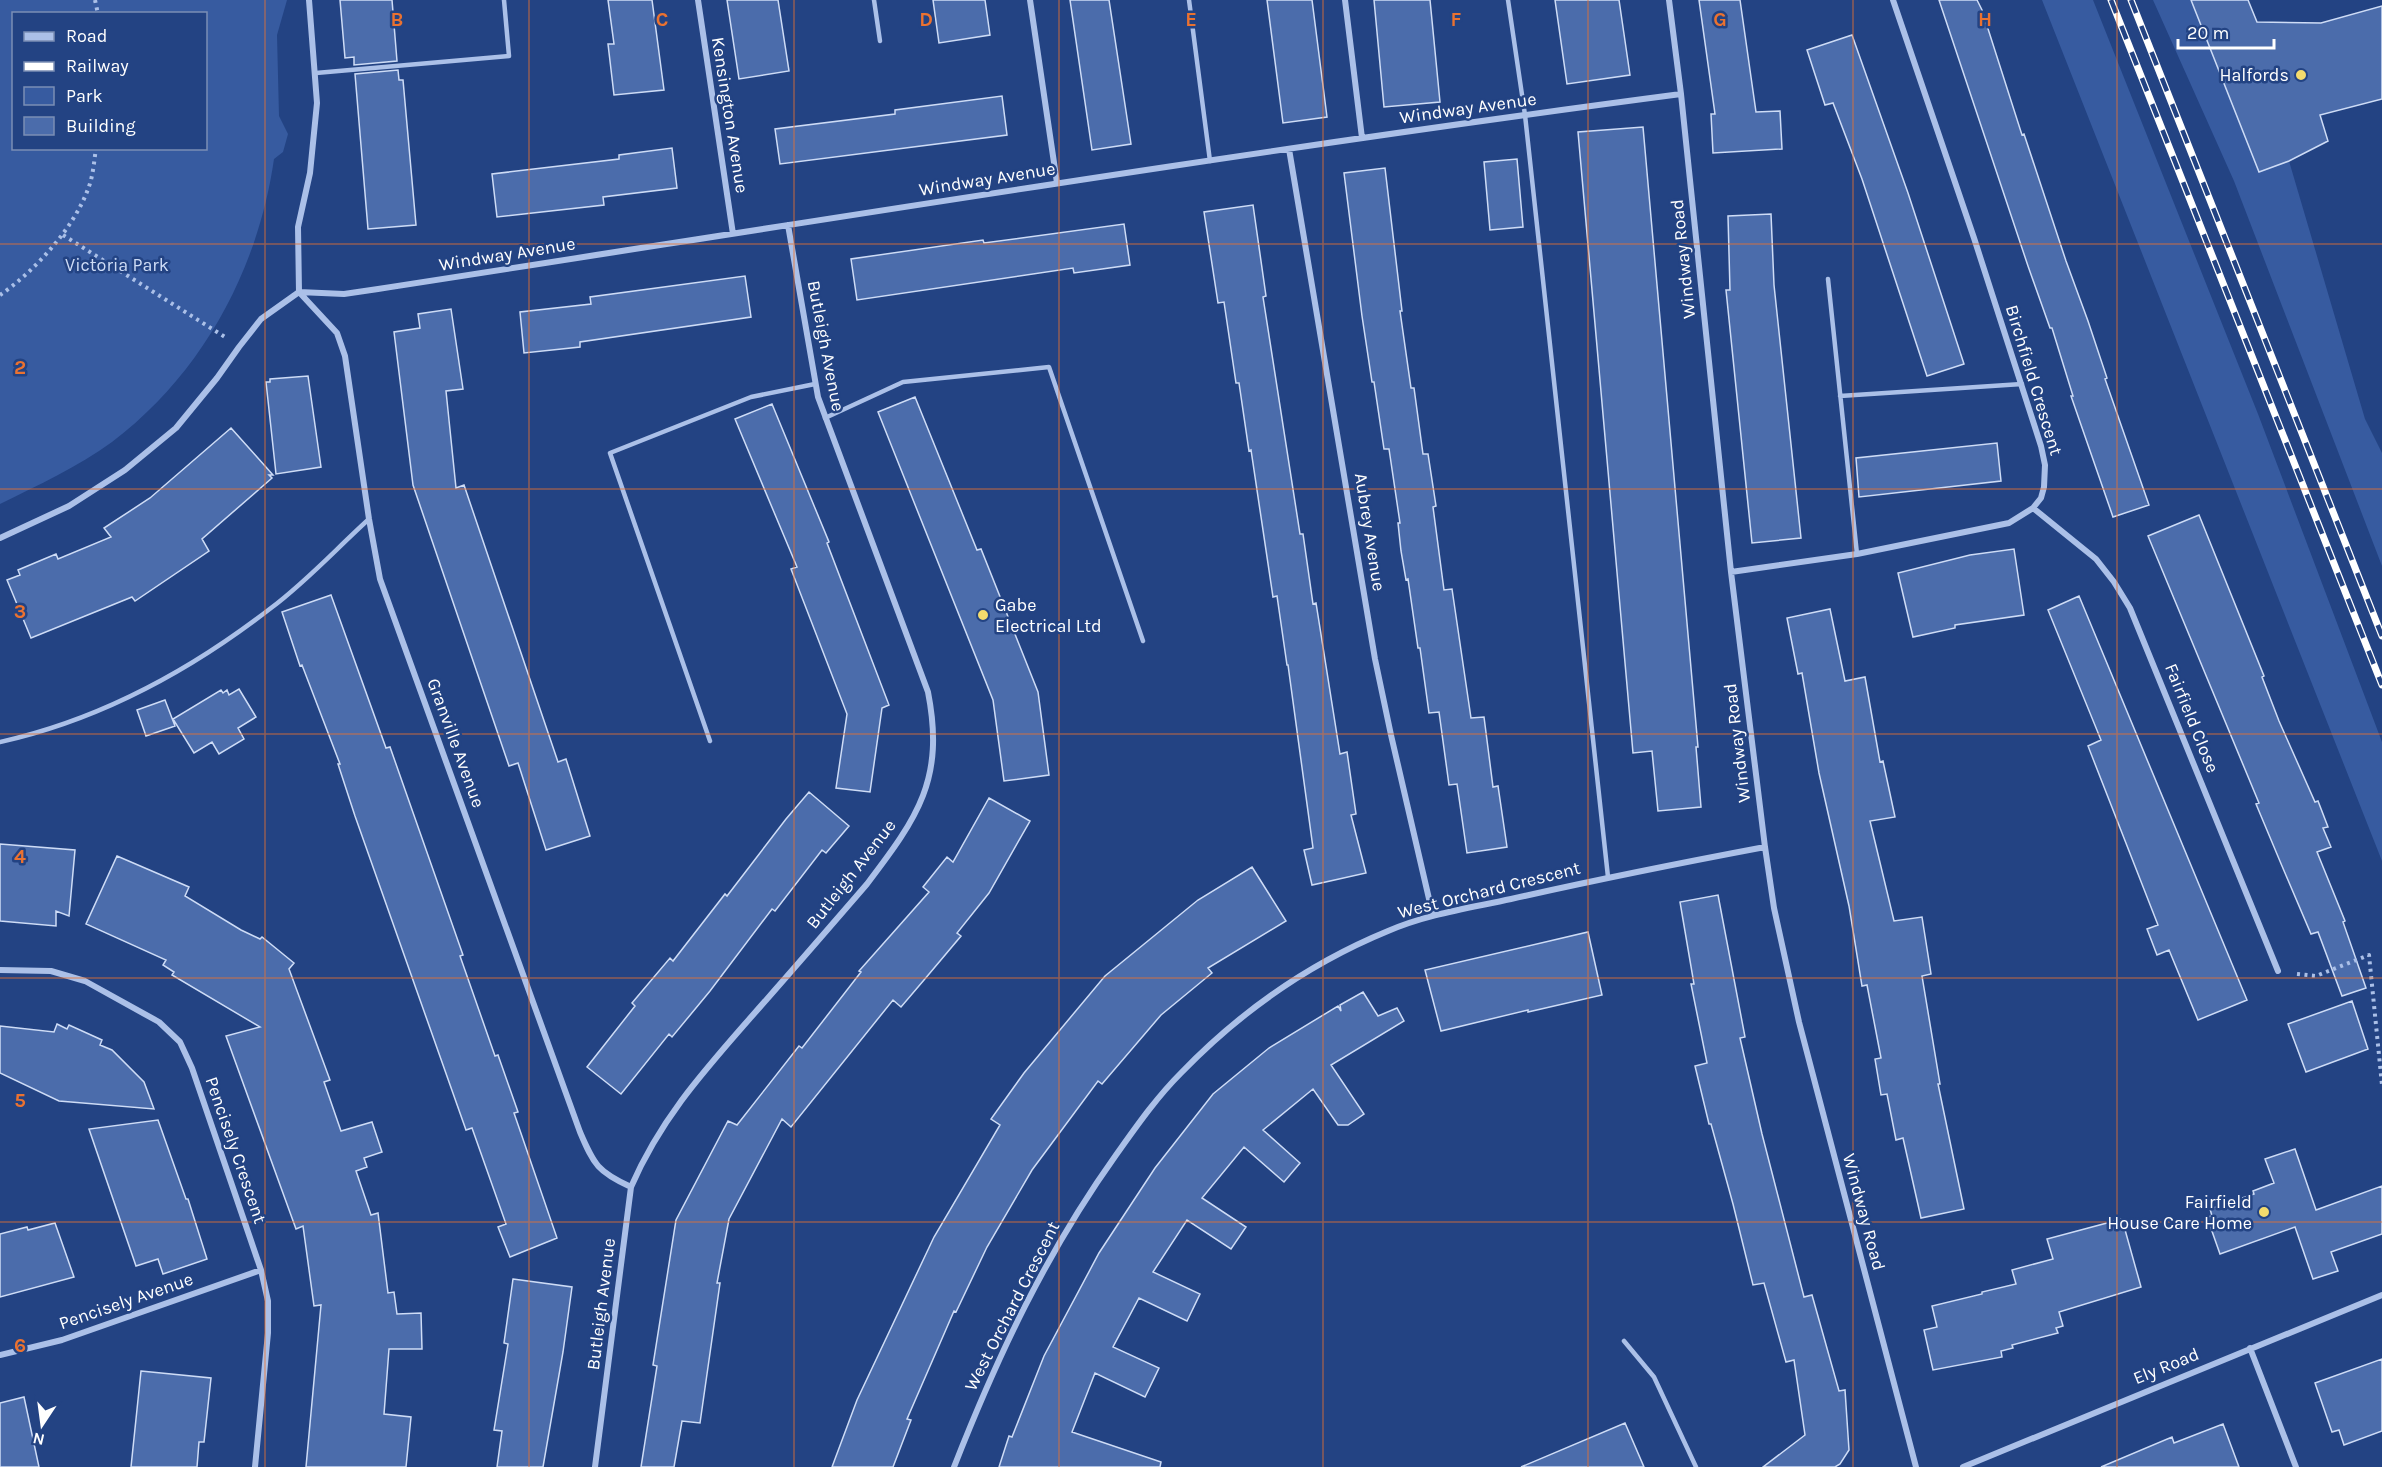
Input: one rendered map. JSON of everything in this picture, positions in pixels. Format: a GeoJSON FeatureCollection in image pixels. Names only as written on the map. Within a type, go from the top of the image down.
{"type":"FeatureCollection","features":[{"type":"Feature","properties":{"kind":"street"},"geometry":{"type":"LineString","coordinates":[[0,538],[69,506],[125,470],[176,428],[261,319],[299,292],[298,227],[315,137],[317,103],[309,0]]}},
{"type":"Feature","properties":{"kind":"street","name":"Kensington Avenue"},"geometry":{"type":"LineString","coordinates":[[698,0],[734,234]]}},
{"type":"Feature","properties":{"kind":"street"},"geometry":{"type":"LineString","coordinates":[[1030,0],[1057,183]]}},
{"type":"Feature","properties":{"kind":"street"},"geometry":{"type":"LineString","coordinates":[[1345,0],[1362,138]]}},
{"type":"Feature","properties":{"kind":"street","name":"Windway Road"},"geometry":{"type":"LineString","coordinates":[[1669,0],[1681,94],[1731,572],[1774,908],[1799,1022],[1916,1467]]}},
{"type":"Feature","properties":{"kind":"street","name":"Birchfield Crescent"},"geometry":{"type":"LineString","coordinates":[[1893,0],[2041,446],[2045,465],[2044,488],[2041,498],[2033,508]]}},
{"type":"Feature","properties":{"kind":"street","name":"Windway Avenue"},"geometry":{"type":"LineString","coordinates":[[299,292],[355,292],[1057,183],[1681,94]]}},
{"type":"Feature","properties":{"kind":"street","name":"Aubrey Avenue"},"geometry":{"type":"LineString","coordinates":[[1289,149],[1375,659],[1433,916]]}},
{"type":"Feature","properties":{"kind":"street","name":"Butleigh Avenue"},"geometry":{"type":"LineString","coordinates":[[595,1467],[631,1187],[644,1158],[663,1124],[695,1082],[867,884],[910,824],[926,790],[934,751],[934,722],[928,692],[825,418],[815,384],[788,225]]}},
{"type":"Feature","properties":{"kind":"street","name":"Granville Avenue"},"geometry":{"type":"LineString","coordinates":[[299,292],[337,333],[345,356],[380,579],[591,1160],[607,1177],[631,1187]]}},
{"type":"Feature","properties":{"kind":"street"},"geometry":{"type":"LineString","coordinates":[[1731,572],[1857,554],[2009,523],[2033,508]]}},
{"type":"Feature","properties":{"kind":"street","name":"Fairfield Close"},"geometry":{"type":"LineString","coordinates":[[2033,508],[2096,559],[2130,608],[2278,971]]}},
{"type":"Feature","properties":{"kind":"street","name":"West Orchard Crescent"},"geometry":{"type":"LineString","coordinates":[[954,1467],[1003,1352],[1033,1289],[1090,1191],[1142,1118],[1180,1074],[1219,1036],[1256,1007],[1326,960],[1391,930],[1433,916],[1608,877],[1765,847]]}},
{"type":"Feature","properties":{"kind":"street","name":"Pencisely Crescent"},"geometry":{"type":"LineString","coordinates":[[0,970],[51,971],[85,981],[159,1022],[180,1042],[192,1068],[261,1270],[268,1301],[268,1333],[255,1467]]}},
{"type":"Feature","properties":{"kind":"street","name":"Pencisely Avenue"},"geometry":{"type":"LineString","coordinates":[[0,1355],[62,1340],[261,1270]]}},
{"type":"Feature","properties":{"kind":"street","name":"Ely Road"},"geometry":{"type":"LineString","coordinates":[[1963,1467],[2382,1295]]}},
{"type":"Feature","properties":{"kind":"street"},"geometry":{"type":"LineString","coordinates":[[2250,1348],[2296,1467]]}},
{"type":"Feature","properties":{"kind":"lane"},"geometry":{"type":"LineString","coordinates":[[316,73],[509,56],[504,0]]}},
{"type":"Feature","properties":{"kind":"lane"},"geometry":{"type":"LineString","coordinates":[[874,0],[880,41]]}},
{"type":"Feature","properties":{"kind":"lane"},"geometry":{"type":"LineString","coordinates":[[1189,0],[1210,161]]}},
{"type":"Feature","properties":{"kind":"lane"},"geometry":{"type":"LineString","coordinates":[[1508,0],[1525,115],[1608,877]]}},
{"type":"Feature","properties":{"kind":"lane"},"geometry":{"type":"LineString","coordinates":[[1828,279],[1857,554]]}},
{"type":"Feature","properties":{"kind":"lane"},"geometry":{"type":"LineString","coordinates":[[825,418],[903,382],[1049,367],[1143,641]]}},
{"type":"Feature","properties":{"kind":"lane"},"geometry":{"type":"LineString","coordinates":[[710,741],[610,453],[751,397],[815,384]]}},
{"type":"Feature","properties":{"kind":"lane"},"geometry":{"type":"LineString","coordinates":[[1840,396],[2022,384]]}},
{"type":"Feature","properties":{"kind":"lane"},"geometry":{"type":"LineString","coordinates":[[0,742],[26,736],[89,715],[161,682],[273,608],[369,519]]}},
{"type":"Feature","properties":{"kind":"lane"},"geometry":{"type":"LineString","coordinates":[[1624,1341],[1654,1377],[1696,1467]]}},
{"type":"Feature","properties":{"kind":"path"},"geometry":{"type":"LineString","coordinates":[[0,295],[36,265],[63,235],[88,190],[96,150]]}},
{"type":"Feature","properties":{"kind":"path"},"geometry":{"type":"LineString","coordinates":[[63,235],[239,346]]}},
{"type":"Feature","properties":{"kind":"path"},"geometry":{"type":"LineString","coordinates":[[2278,971],[2316,976],[2369,955],[2382,1085]]}},
{"type":"Feature","properties":{"kind":"green space","name":"Victoria Park"},"geometry":{"type":"Polygon","coordinates":[[[0,0],[287,0],[277,35],[279,116],[288,134],[283,152],[274,159],[255,240],[221,317],[199,352],[173,385],[144,415],[112,442],[86,460],[0,504],[0,0]]]}},
{"type":"Feature","properties":{"kind":"green space"},"geometry":{"type":"Polygon","coordinates":[[[2042,0],[2093,0],[2258,414],[2382,742],[2382,861],[2042,0]]]}},
{"type":"Feature","properties":{"kind":"green space"},"geometry":{"type":"Polygon","coordinates":[[[2153,0],[2191,0],[2259,171],[2289,161],[2365,419],[2382,453],[2382,566],[2234,181],[2153,0]]]}},
{"type":"Feature","properties":{"kind":"building"},"geometry":{"type":"Polygon","coordinates":[[[340,0],[392,0],[397,61],[354,65],[354,57],[345,58],[340,0]]]}},
{"type":"Feature","properties":{"kind":"building"},"geometry":{"type":"Polygon","coordinates":[[[608,0],[652,0],[664,90],[614,95],[608,44],[614,44],[608,0]]]}},
{"type":"Feature","properties":{"kind":"building"},"geometry":{"type":"Polygon","coordinates":[[[727,0],[778,0],[789,71],[739,79],[727,0]]]}},
{"type":"Feature","properties":{"kind":"building"},"geometry":{"type":"Polygon","coordinates":[[[933,0],[985,0],[990,35],[939,43],[933,0]]]}},
{"type":"Feature","properties":{"kind":"building"},"geometry":{"type":"Polygon","coordinates":[[[1070,0],[1109,0],[1131,144],[1092,150],[1070,0]]]}},
{"type":"Feature","properties":{"kind":"building"},"geometry":{"type":"Polygon","coordinates":[[[1267,0],[1312,0],[1327,117],[1283,123],[1267,0]]]}},
{"type":"Feature","properties":{"kind":"building"},"geometry":{"type":"Polygon","coordinates":[[[1374,0],[1430,0],[1440,102],[1384,107],[1374,0]]]}},
{"type":"Feature","properties":{"kind":"building"},"geometry":{"type":"Polygon","coordinates":[[[1555,0],[1619,0],[1630,75],[1567,84],[1555,0]]]}},
{"type":"Feature","properties":{"kind":"building"},"geometry":{"type":"Polygon","coordinates":[[[1699,0],[1740,0],[1756,112],[1780,111],[1782,149],[1713,153],[1711,114],[1715,114],[1699,0]]]}},
{"type":"Feature","properties":{"kind":"building"},"geometry":{"type":"Polygon","coordinates":[[[1939,0],[1977,0],[1982,10],[2022,135],[2024,134],[2149,505],[2113,517],[2071,396],[2073,396],[2052,328],[2050,328],[2028,266],[1939,0]]]}},
{"type":"Feature","properties":{"kind":"building","name":"Halfords"},"geometry":{"type":"Polygon","coordinates":[[[2191,0],[2248,0],[2257,22],[2321,23],[2382,6],[2382,99],[2320,115],[2328,141],[2289,161],[2259,172],[2191,0]]]}},
{"type":"Feature","properties":{"kind":"building"},"geometry":{"type":"Polygon","coordinates":[[[1852,35],[1908,193],[1964,364],[1927,376],[1862,179],[1833,103],[1825,105],[1807,50],[1852,35]]]}},
{"type":"Feature","properties":{"kind":"building"},"geometry":{"type":"Polygon","coordinates":[[[398,70],[399,80],[403,80],[416,225],[368,229],[355,74],[398,70]]]}},
{"type":"Feature","properties":{"kind":"building"},"geometry":{"type":"Polygon","coordinates":[[[1002,96],[1007,135],[780,164],[775,129],[895,114],[895,110],[1002,96]]]}},
{"type":"Feature","properties":{"kind":"building"},"geometry":{"type":"Polygon","coordinates":[[[1643,127],[1698,747],[1696,747],[1701,807],[1658,811],[1652,751],[1633,753],[1578,132],[1643,127]]]}},
{"type":"Feature","properties":{"kind":"building"},"geometry":{"type":"Polygon","coordinates":[[[672,148],[677,188],[603,197],[604,205],[497,217],[492,174],[619,159],[619,155],[672,148]]]}},
{"type":"Feature","properties":{"kind":"building"},"geometry":{"type":"Polygon","coordinates":[[[1517,159],[1523,227],[1490,230],[1484,162],[1517,159]]]}},
{"type":"Feature","properties":{"kind":"building"},"geometry":{"type":"Polygon","coordinates":[[[1385,168],[1402,311],[1400,311],[1423,454],[1428,454],[1436,506],[1433,507],[1444,590],[1452,589],[1471,718],[1484,717],[1493,787],[1498,786],[1507,847],[1467,853],[1457,784],[1449,785],[1439,712],[1429,713],[1420,648],[1418,648],[1408,579],[1406,580],[1401,551],[1398,523],[1400,523],[1389,449],[1384,449],[1374,382],[1372,382],[1344,173],[1385,168]]]}},
{"type":"Feature","properties":{"kind":"building"},"geometry":{"type":"Polygon","coordinates":[[[1253,205],[1266,296],[1263,297],[1300,534],[1303,534],[1313,604],[1316,603],[1340,754],[1347,752],[1356,814],[1351,815],[1366,873],[1312,885],[1304,850],[1313,848],[1277,596],[1273,597],[1239,383],[1236,383],[1224,302],[1218,303],[1204,212],[1253,205]]]}},
{"type":"Feature","properties":{"kind":"building"},"geometry":{"type":"Polygon","coordinates":[[[1771,214],[1774,285],[1801,538],[1752,543],[1726,290],[1730,290],[1728,216],[1771,214]]]}},
{"type":"Feature","properties":{"kind":"building"},"geometry":{"type":"Polygon","coordinates":[[[1124,224],[1130,265],[1074,273],[1073,268],[857,300],[851,259],[983,240],[984,243],[1124,224]]]}},
{"type":"Feature","properties":{"kind":"building"},"geometry":{"type":"Polygon","coordinates":[[[745,276],[751,317],[580,342],[580,347],[524,353],[520,312],[591,304],[590,297],[745,276]]]}},
{"type":"Feature","properties":{"kind":"building"},"geometry":{"type":"Polygon","coordinates":[[[451,309],[463,389],[446,391],[456,488],[464,485],[558,762],[566,759],[590,836],[546,850],[518,763],[509,766],[413,485],[394,332],[420,328],[418,314],[451,309]]]}},
{"type":"Feature","properties":{"kind":"building"},"geometry":{"type":"Polygon","coordinates":[[[308,376],[321,467],[276,474],[266,382],[270,382],[270,379],[308,376]]]}},
{"type":"Feature","properties":{"kind":"building"},"geometry":{"type":"Polygon","coordinates":[[[915,397],[977,550],[981,549],[1038,692],[1049,775],[1004,781],[993,700],[878,412],[915,397]]]}},
{"type":"Feature","properties":{"kind":"building"},"geometry":{"type":"Polygon","coordinates":[[[772,404],[829,542],[827,543],[889,705],[882,708],[870,792],[836,788],[847,714],[791,569],[797,567],[735,419],[772,404]]]}},
{"type":"Feature","properties":{"kind":"building"},"geometry":{"type":"Polygon","coordinates":[[[231,428],[273,475],[269,475],[272,478],[202,539],[209,551],[135,601],[132,597],[31,638],[7,580],[20,575],[18,570],[56,554],[58,559],[111,537],[104,528],[150,498],[231,428]]]}},
{"type":"Feature","properties":{"kind":"building"},"geometry":{"type":"Polygon","coordinates":[[[1997,443],[2001,481],[1859,497],[1856,458],[1997,443]]]}},
{"type":"Feature","properties":{"kind":"building"},"geometry":{"type":"Polygon","coordinates":[[[2199,515],[2264,676],[2262,677],[2279,721],[2315,802],[2318,801],[2328,827],[2323,828],[2331,847],[2317,852],[2345,921],[2343,922],[2366,988],[2342,996],[2318,932],[2311,934],[2282,866],[2256,804],[2259,803],[2148,536],[2199,515]]]}},
{"type":"Feature","properties":{"kind":"building"},"geometry":{"type":"Polygon","coordinates":[[[2014,549],[2024,615],[1955,625],[1955,628],[1913,637],[1898,573],[1970,555],[2014,549]]]}},
{"type":"Feature","properties":{"kind":"building"},"geometry":{"type":"Polygon","coordinates":[[[331,595],[386,748],[390,747],[463,955],[460,956],[495,1056],[498,1055],[518,1112],[514,1113],[557,1238],[510,1257],[498,1227],[506,1224],[472,1128],[466,1130],[355,816],[338,764],[340,764],[302,665],[300,666],[282,612],[331,595]]]}},
{"type":"Feature","properties":{"kind":"building"},"geometry":{"type":"Polygon","coordinates":[[[2079,596],[2247,1000],[2198,1020],[2169,950],[2157,955],[2147,929],[2158,925],[2088,746],[2101,740],[2048,610],[2079,596]]]}},
{"type":"Feature","properties":{"kind":"building"},"geometry":{"type":"Polygon","coordinates":[[[1830,609],[1845,681],[1865,677],[1880,762],[1883,761],[1895,817],[1870,821],[1894,921],[1922,917],[1931,974],[1922,976],[1940,1084],[1938,1084],[1964,1209],[1921,1218],[1903,1138],[1896,1140],[1887,1094],[1881,1095],[1875,1059],[1881,1058],[1867,985],[1862,986],[1849,906],[1819,773],[1802,673],[1798,674],[1787,618],[1830,609]]]}},
{"type":"Feature","properties":{"kind":"building"},"geometry":{"type":"Polygon","coordinates":[[[239,689],[256,717],[238,728],[244,739],[219,754],[212,742],[194,753],[173,719],[221,690],[223,693],[227,690],[229,695],[239,689]]]}},
{"type":"Feature","properties":{"kind":"building"},"geometry":{"type":"Polygon","coordinates":[[[165,700],[175,726],[146,736],[137,710],[165,700]]]}},
{"type":"Feature","properties":{"kind":"building"},"geometry":{"type":"Polygon","coordinates":[[[809,792],[849,826],[826,853],[822,850],[775,911],[772,909],[710,991],[672,1037],[669,1034],[621,1094],[587,1067],[635,1006],[632,1003],[670,958],[673,961],[809,792]]]}},
{"type":"Feature","properties":{"kind":"building"},"geometry":{"type":"Polygon","coordinates":[[[989,798],[1030,821],[989,893],[957,933],[961,936],[901,1007],[893,1000],[791,1127],[782,1119],[729,1219],[717,1283],[720,1283],[700,1423],[682,1421],[674,1467],[641,1467],[657,1366],[653,1365],[676,1220],[728,1121],[737,1125],[799,1046],[802,1048],[861,972],[859,971],[929,892],[923,887],[947,857],[953,862],[989,798]]]}},
{"type":"Feature","properties":{"kind":"building"},"geometry":{"type":"Polygon","coordinates":[[[0,844],[75,850],[69,916],[56,911],[56,926],[0,921],[0,844]]]}},
{"type":"Feature","properties":{"kind":"building"},"geometry":{"type":"Polygon","coordinates":[[[117,856],[189,887],[185,896],[241,930],[260,939],[262,937],[294,963],[289,969],[330,1080],[324,1082],[341,1131],[372,1122],[382,1152],[364,1158],[367,1167],[356,1171],[371,1215],[378,1213],[388,1293],[394,1292],[397,1314],[421,1313],[422,1349],[389,1349],[384,1414],[411,1417],[406,1467],[306,1467],[321,1305],[314,1306],[303,1226],[296,1229],[226,1036],[260,1027],[172,975],[174,972],[163,965],[166,960],[86,924],[117,856]]]}},
{"type":"Feature","properties":{"kind":"building"},"geometry":{"type":"Polygon","coordinates":[[[1252,867],[1286,921],[1208,968],[1212,973],[1161,1015],[1102,1084],[1098,1081],[1032,1170],[987,1247],[956,1312],[954,1311],[907,1419],[911,1420],[893,1467],[832,1467],[857,1400],[934,1237],[1000,1125],[991,1119],[1024,1073],[1105,976],[1198,900],[1252,867]]]}},
{"type":"Feature","properties":{"kind":"building"},"geometry":{"type":"Polygon","coordinates":[[[1718,895],[1745,1037],[1740,1038],[1762,1134],[1804,1297],[1812,1295],[1839,1391],[1845,1390],[1849,1450],[1840,1464],[1835,1467],[1763,1467],[1805,1435],[1794,1360],[1786,1362],[1764,1283],[1753,1285],[1695,1066],[1707,1063],[1691,984],[1694,984],[1680,902],[1718,895]]]}},
{"type":"Feature","properties":{"kind":"building"},"geometry":{"type":"Polygon","coordinates":[[[1588,932],[1602,995],[1441,1031],[1425,970],[1588,932]]]}},
{"type":"Feature","properties":{"kind":"building"},"geometry":{"type":"Polygon","coordinates":[[[1363,992],[1378,1016],[1397,1008],[1404,1021],[1331,1065],[1364,1114],[1348,1125],[1338,1125],[1313,1089],[1263,1130],[1300,1163],[1284,1182],[1244,1147],[1202,1198],[1246,1227],[1231,1249],[1187,1220],[1153,1272],[1200,1294],[1187,1321],[1139,1298],[1113,1347],[1159,1368],[1145,1397],[1095,1373],[1072,1432],[1161,1462],[1160,1467],[999,1467],[1009,1436],[1012,1437],[1044,1356],[1099,1253],[1155,1168],[1213,1094],[1269,1048],[1338,1006],[1341,1011],[1340,1005],[1363,992]]]}},
{"type":"Feature","properties":{"kind":"building"},"geometry":{"type":"Polygon","coordinates":[[[2352,1001],[2368,1049],[2306,1072],[2288,1024],[2352,1001]]]}},
{"type":"Feature","properties":{"kind":"building"},"geometry":{"type":"Polygon","coordinates":[[[57,1024],[67,1029],[69,1025],[102,1040],[100,1045],[112,1050],[144,1082],[154,1109],[59,1101],[0,1073],[0,1026],[54,1032],[57,1024]]]}},
{"type":"Feature","properties":{"kind":"building"},"geometry":{"type":"Polygon","coordinates":[[[158,1120],[186,1199],[188,1199],[207,1259],[163,1274],[158,1259],[136,1266],[89,1129],[158,1120]]]}},
{"type":"Feature","properties":{"kind":"building","name":"Fairfield House Care Home"},"geometry":{"type":"Polygon","coordinates":[[[2295,1149],[2316,1210],[2382,1186],[2382,1234],[2331,1252],[2338,1271],[2313,1279],[2295,1227],[2220,1254],[2207,1217],[2212,1216],[2210,1209],[2254,1194],[2253,1191],[2274,1183],[2265,1159],[2295,1149]]]}},
{"type":"Feature","properties":{"kind":"building"},"geometry":{"type":"Polygon","coordinates":[[[2122,1219],[2141,1287],[2059,1312],[2063,1326],[2056,1328],[2058,1333],[2012,1345],[2013,1348],[2001,1351],[2002,1357],[1933,1370],[1924,1330],[1937,1327],[1932,1306],[2016,1284],[2012,1270],[2053,1259],[2047,1239],[2122,1219]]]}},
{"type":"Feature","properties":{"kind":"building"},"geometry":{"type":"Polygon","coordinates":[[[55,1223],[74,1277],[0,1297],[0,1234],[55,1223]]]}},
{"type":"Feature","properties":{"kind":"building"},"geometry":{"type":"Polygon","coordinates":[[[513,1279],[572,1287],[543,1467],[497,1467],[502,1431],[494,1430],[508,1344],[504,1343],[513,1279]]]}},
{"type":"Feature","properties":{"kind":"building"},"geometry":{"type":"Polygon","coordinates":[[[2382,1359],[2382,1431],[2344,1445],[2339,1430],[2332,1432],[2315,1383],[2382,1359]]]}},
{"type":"Feature","properties":{"kind":"building"},"geometry":{"type":"Polygon","coordinates":[[[141,1371],[211,1378],[204,1442],[199,1442],[197,1467],[131,1467],[141,1371]]]}},
{"type":"Feature","properties":{"kind":"building"},"geometry":{"type":"Polygon","coordinates":[[[24,1397],[39,1467],[0,1467],[0,1403],[24,1397]]]}},
{"type":"Feature","properties":{"kind":"building"},"geometry":{"type":"Polygon","coordinates":[[[1625,1423],[1644,1467],[1521,1467],[1625,1423]]]}},
{"type":"Feature","properties":{"kind":"building"},"geometry":{"type":"Polygon","coordinates":[[[2223,1424],[2239,1467],[2101,1467],[2172,1437],[2174,1443],[2223,1424]]]}},
{"type":"Feature","properties":{"kind":"railway"},"geometry":{"type":"LineString","coordinates":[[2111,0],[2382,685]]}},
{"type":"Feature","properties":{"kind":"railway"},"geometry":{"type":"LineString","coordinates":[[2131,0],[2382,636]]}},
{"type":"Feature","properties":{"kind":"place","name":"Halfords"},"geometry":{"type":"Point","coordinates":[2301,75]}},
{"type":"Feature","properties":{"kind":"place","name":"Gabe Electrical Ltd"},"geometry":{"type":"Point","coordinates":[983,615]}},
{"type":"Feature","properties":{"kind":"place","name":"Fairfield House Care Home"},"geometry":{"type":"Point","coordinates":[2264,1212]}}]}
